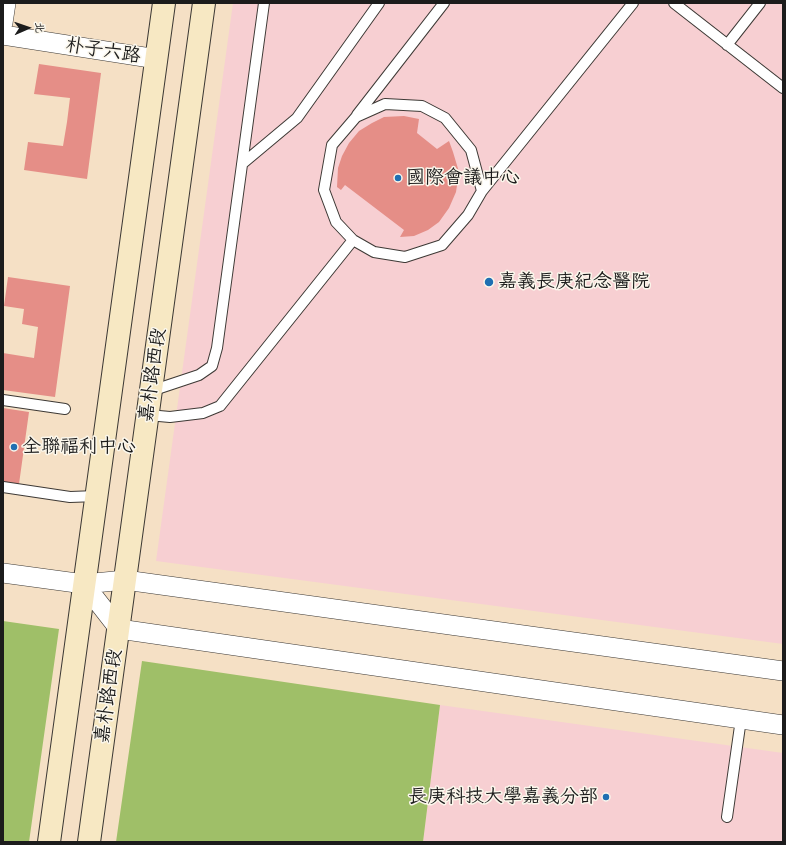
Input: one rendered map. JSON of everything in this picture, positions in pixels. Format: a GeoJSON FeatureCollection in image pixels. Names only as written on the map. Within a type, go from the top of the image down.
{"type":"FeatureCollection","features":[{"type":"Feature","properties":{"kind":"main road","name":"嘉朴路西段"},"geometry":{"type":"LineString","coordinates":[[49,842],[164,3]]}},
{"type":"Feature","properties":{"kind":"main road","name":"嘉朴路西段"},"geometry":{"type":"LineString","coordinates":[[89,842],[204,3]]}},
{"type":"Feature","properties":{"kind":"street"},"geometry":{"type":"LineString","coordinates":[[3,23],[6,3]]}},
{"type":"Feature","properties":{"kind":"street","name":"朴子六路"},"geometry":{"type":"LineString","coordinates":[[3,35],[157,59]]}},
{"type":"Feature","properties":{"kind":"street"},"geometry":{"type":"LineString","coordinates":[[3,573],[84,584],[125,580],[783,671]]}},
{"type":"Feature","properties":{"kind":"street"},"geometry":{"type":"LineString","coordinates":[[84,584],[119,629],[783,725]]}},
{"type":"Feature","properties":{"kind":"lane"},"geometry":{"type":"LineString","coordinates":[[151,391],[199,375],[212,366],[217,348],[264,3]]}},
{"type":"Feature","properties":{"kind":"lane"},"geometry":{"type":"LineString","coordinates":[[242,164],[296,118],[379,3]]}},
{"type":"Feature","properties":{"kind":"lane"},"geometry":{"type":"LineString","coordinates":[[444,3],[356,117],[332,145],[324,190],[336,222],[352,240],[374,252],[405,257],[442,245],[468,215],[482,191],[633,3]]}},
{"type":"Feature","properties":{"kind":"lane"},"geometry":{"type":"LineString","coordinates":[[674,3],[783,88]]}},
{"type":"Feature","properties":{"kind":"lane"},"geometry":{"type":"LineString","coordinates":[[727,45],[760,3]]}},
{"type":"Feature","properties":{"kind":"lane"},"geometry":{"type":"LineString","coordinates":[[356,117],[385,104],[422,106],[445,118],[471,150],[482,191]]}},
{"type":"Feature","properties":{"kind":"lane"},"geometry":{"type":"LineString","coordinates":[[148,414],[176,417],[203,413],[220,406],[352,240]]}},
{"type":"Feature","properties":{"kind":"lane"},"geometry":{"type":"LineString","coordinates":[[3,400],[65,409]]}},
{"type":"Feature","properties":{"kind":"lane"},"geometry":{"type":"LineString","coordinates":[[3,487],[70,497],[97,496]]}},
{"type":"Feature","properties":{"kind":"lane"},"geometry":{"type":"LineString","coordinates":[[727,817],[741,719]]}},
{"type":"Feature","properties":{"kind":"shaded area","name":"嘉義長庚紀念醫院"},"geometry":{"type":"Polygon","coordinates":[[[233,3],[783,3],[783,644],[156,561],[233,3]]]}},
{"type":"Feature","properties":{"kind":"shaded area","name":"長庚科技大學嘉義分部"},"geometry":{"type":"Polygon","coordinates":[[[440,705],[783,753],[783,842],[423,842],[440,705]]]}},
{"type":"Feature","properties":{"kind":"green space"},"geometry":{"type":"Polygon","coordinates":[[[3,621],[59,629],[29,842],[3,842],[3,621]]]}},
{"type":"Feature","properties":{"kind":"green space"},"geometry":{"type":"Polygon","coordinates":[[[142,661],[440,705],[423,842],[116,842],[142,661]]]}},
{"type":"Feature","properties":{"kind":"building"},"geometry":{"type":"Polygon","coordinates":[[[39,64],[101,73],[87,179],[24,170],[28,142],[63,146],[67,122],[70,98],[34,94],[39,64]]]}},
{"type":"Feature","properties":{"kind":"building","name":"國際會議中心"},"geometry":{"type":"Polygon","coordinates":[[[404,116],[419,119],[417,133],[437,149],[449,141],[459,172],[456,192],[449,208],[439,222],[428,230],[414,236],[400,237],[404,230],[345,185],[341,190],[337,187],[338,168],[342,156],[349,143],[359,131],[384,117],[404,116]]]}},
{"type":"Feature","properties":{"kind":"building"},"geometry":{"type":"Polygon","coordinates":[[[8,277],[70,286],[55,397],[3,390],[3,353],[34,358],[38,327],[22,324],[24,309],[4,306],[8,277]]]}},
{"type":"Feature","properties":{"kind":"building","name":"全聯福利中心"},"geometry":{"type":"Polygon","coordinates":[[[3,408],[29,412],[19,484],[3,482],[3,408]]]}},
{"type":"Feature","properties":{"kind":"place","name":"國際會議中心"},"geometry":{"type":"Point","coordinates":[398,178]}},
{"type":"Feature","properties":{"kind":"place","name":"嘉義長庚紀念醫院"},"geometry":{"type":"Point","coordinates":[489,282]}},
{"type":"Feature","properties":{"kind":"place","name":"全聯福利中心"},"geometry":{"type":"Point","coordinates":[14,447]}},
{"type":"Feature","properties":{"kind":"place","name":"長庚科技大學嘉義分部"},"geometry":{"type":"Point","coordinates":[606,797]}}]}
